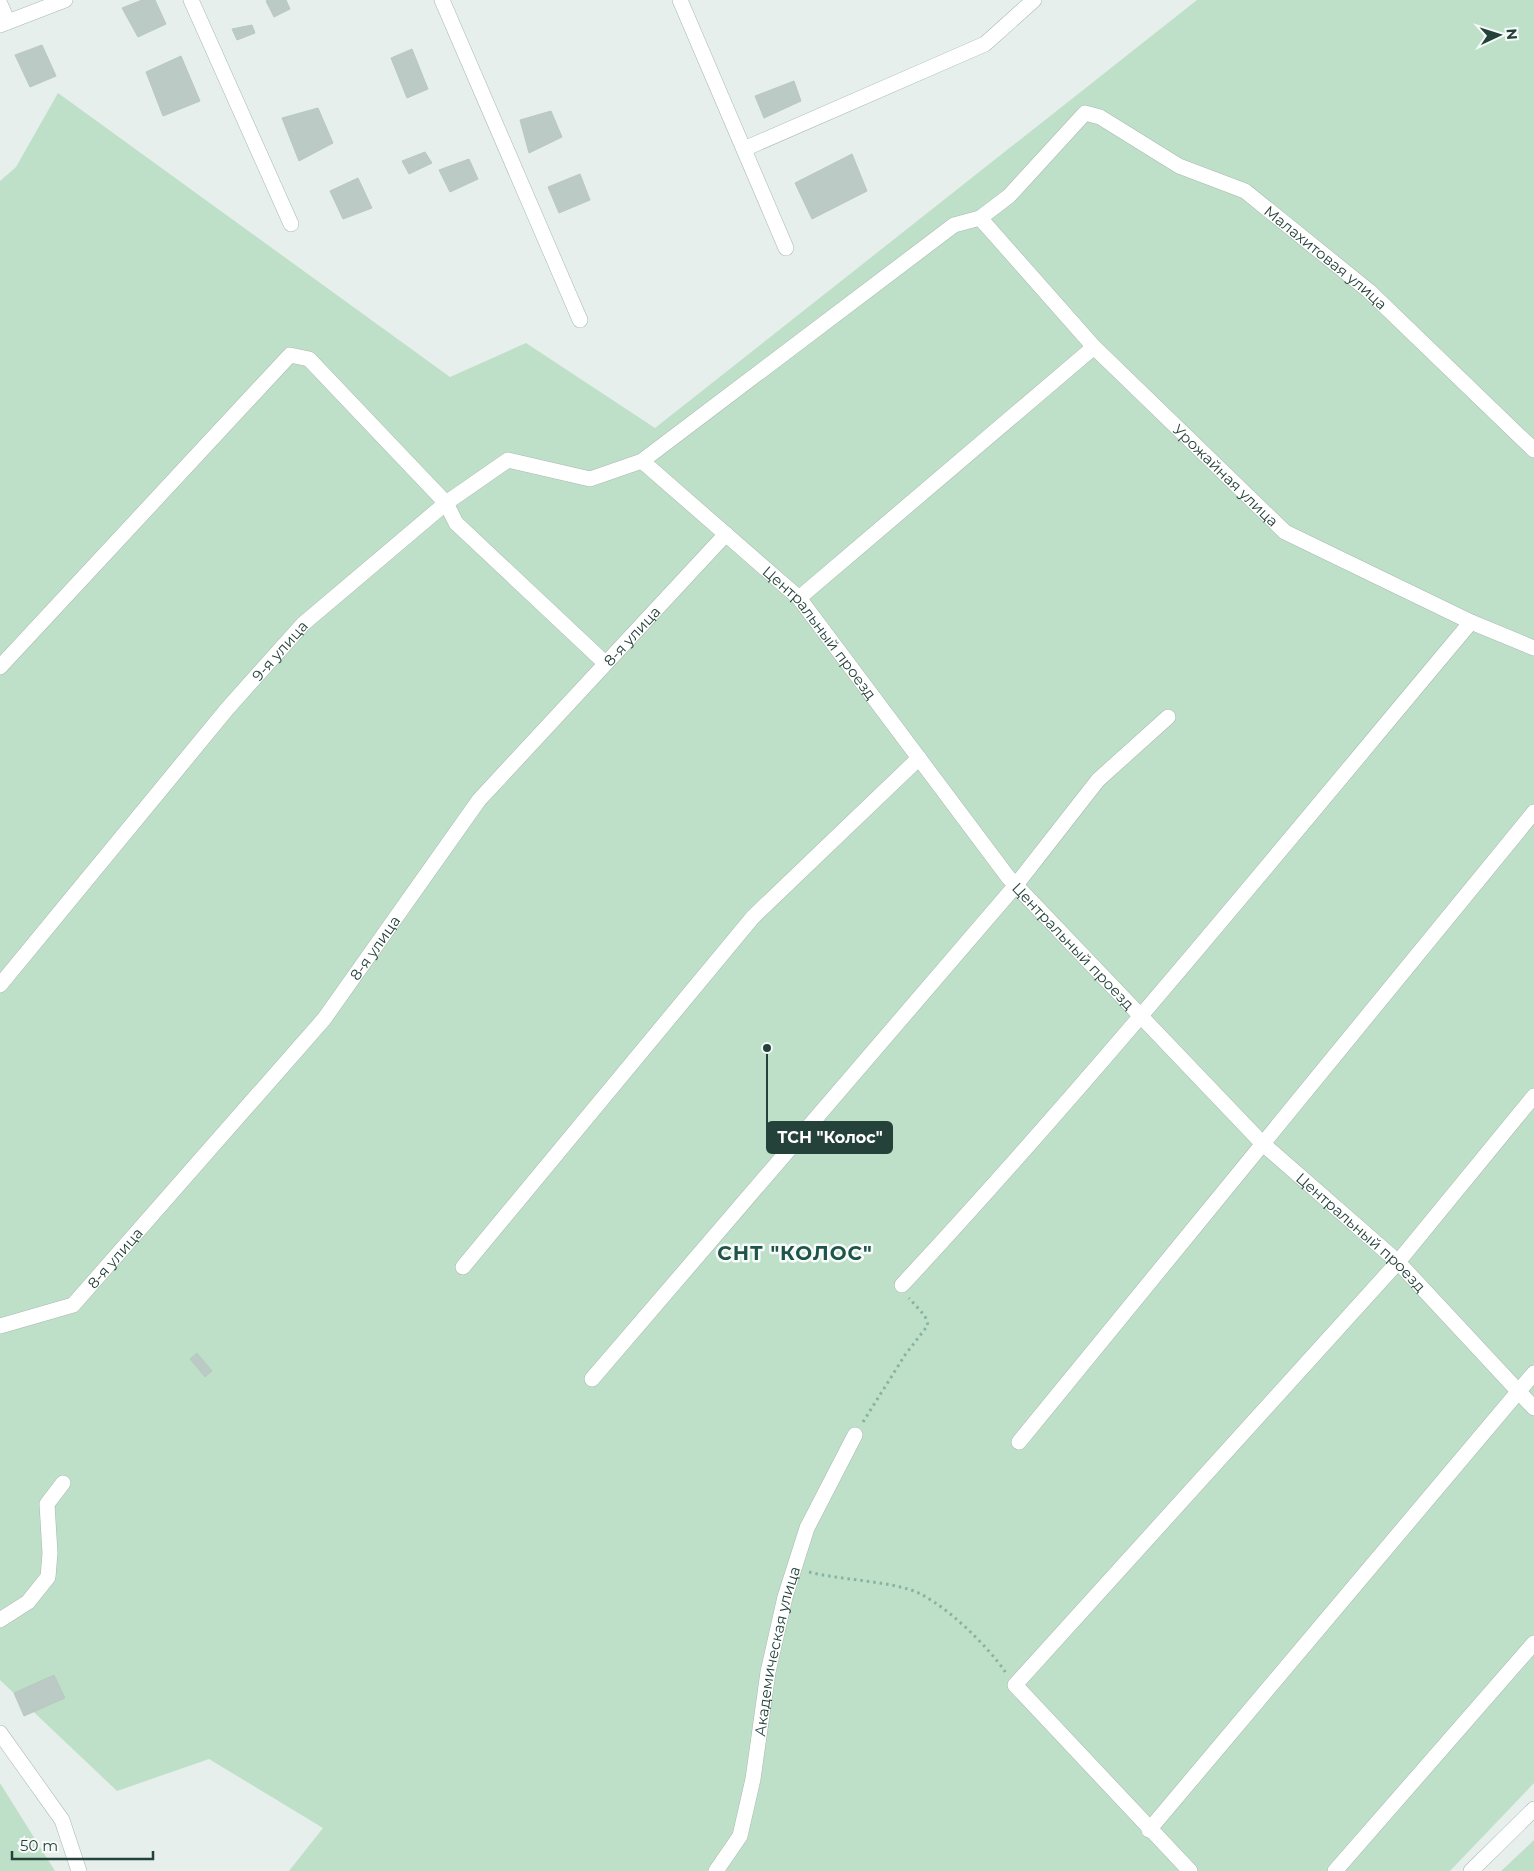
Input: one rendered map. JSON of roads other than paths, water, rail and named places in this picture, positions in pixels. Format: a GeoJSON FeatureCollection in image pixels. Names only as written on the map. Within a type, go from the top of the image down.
{"type":"FeatureCollection","features":[{"type":"Feature","properties":{"kind":"street"},"geometry":{"type":"LineString","coordinates":[[0,4],[4,23],[65,0]]}},
{"type":"Feature","properties":{"kind":"street"},"geometry":{"type":"LineString","coordinates":[[191,0],[291,224]]}},
{"type":"Feature","properties":{"kind":"street"},"geometry":{"type":"LineString","coordinates":[[442,0],[580,320]]}},
{"type":"Feature","properties":{"kind":"street"},"geometry":{"type":"LineString","coordinates":[[680,0],[786,248]]}},
{"type":"Feature","properties":{"kind":"street"},"geometry":{"type":"LineString","coordinates":[[744,149],[985,44],[1034,0]]}},
{"type":"Feature","properties":{"kind":"street","name":"Малахитовая улица"},"geometry":{"type":"LineString","coordinates":[[980,218],[1009,196],[1085,113],[1100,117],[1178,166],[1245,191],[1370,291],[1534,450]]}},
{"type":"Feature","properties":{"kind":"street","name":"Урожайная улица"},"geometry":{"type":"LineString","coordinates":[[980,218],[1094,348],[1286,532],[1471,622],[1534,648]]}},
{"type":"Feature","properties":{"kind":"street","name":"9-я улица"},"geometry":{"type":"LineString","coordinates":[[0,985],[227,709],[303,624],[446,503],[508,460],[590,479],[642,461],[954,225],[980,218]]}},
{"type":"Feature","properties":{"kind":"street"},"geometry":{"type":"LineString","coordinates":[[799,598],[1094,348]]}},
{"type":"Feature","properties":{"kind":"street"},"geometry":{"type":"LineString","coordinates":[[0,667],[290,355],[309,359],[446,503],[456,523],[606,663]]}},
{"type":"Feature","properties":{"kind":"street","name":"Центральный проезд"},"geometry":{"type":"LineString","coordinates":[[642,461],[799,598],[1016,885],[1262,1143],[1398,1262],[1534,1408]]}},
{"type":"Feature","properties":{"kind":"street","name":"8-я улица"},"geometry":{"type":"LineString","coordinates":[[0,1326],[73,1305],[324,1019],[479,800],[726,534]]}},
{"type":"Feature","properties":{"kind":"street"},"geometry":{"type":"LineString","coordinates":[[902,1285],[978,1203],[1141,1016],[1471,622]]}},
{"type":"Feature","properties":{"kind":"street"},"geometry":{"type":"LineString","coordinates":[[592,1379],[1016,885],[1098,780],[1168,717]]}},
{"type":"Feature","properties":{"kind":"street"},"geometry":{"type":"LineString","coordinates":[[463,1267],[753,917],[919,758]]}},
{"type":"Feature","properties":{"kind":"street"},"geometry":{"type":"LineString","coordinates":[[1019,1442],[1534,812]]}},
{"type":"Feature","properties":{"kind":"street"},"geometry":{"type":"LineString","coordinates":[[1190,1871],[1149,1830],[1015,1685],[1398,1262],[1534,1096]]}},
{"type":"Feature","properties":{"kind":"street"},"geometry":{"type":"LineString","coordinates":[[1149,1830],[1534,1373]]}},
{"type":"Feature","properties":{"kind":"street","name":"Академическая улица"},"geometry":{"type":"LineString","coordinates":[[716,1871],[740,1836],[753,1779],[768,1672],[794,1568],[807,1528],[855,1435]]}},
{"type":"Feature","properties":{"kind":"street"},"geometry":{"type":"LineString","coordinates":[[0,1620],[28,1602],[48,1577],[50,1553],[47,1504],[63,1483]]}},
{"type":"Feature","properties":{"kind":"street"},"geometry":{"type":"LineString","coordinates":[[1335,1871],[1534,1644]]}},
{"type":"Feature","properties":{"kind":"street"},"geometry":{"type":"LineString","coordinates":[[0,1733],[62,1820],[80,1871]]}},
{"type":"Feature","properties":{"kind":"street"},"geometry":{"type":"LineString","coordinates":[[1471,1871],[1534,1809]]}},
{"type":"Feature","properties":{"kind":"place","name":"ТСН \"Колос\""},"geometry":{"type":"Point","coordinates":[767,1048]}},
{"type":"Feature","properties":{"kind":"district","name":"СНТ \"КОЛОС\""},"geometry":{"type":"Point","coordinates":[795,1253]}}]}
